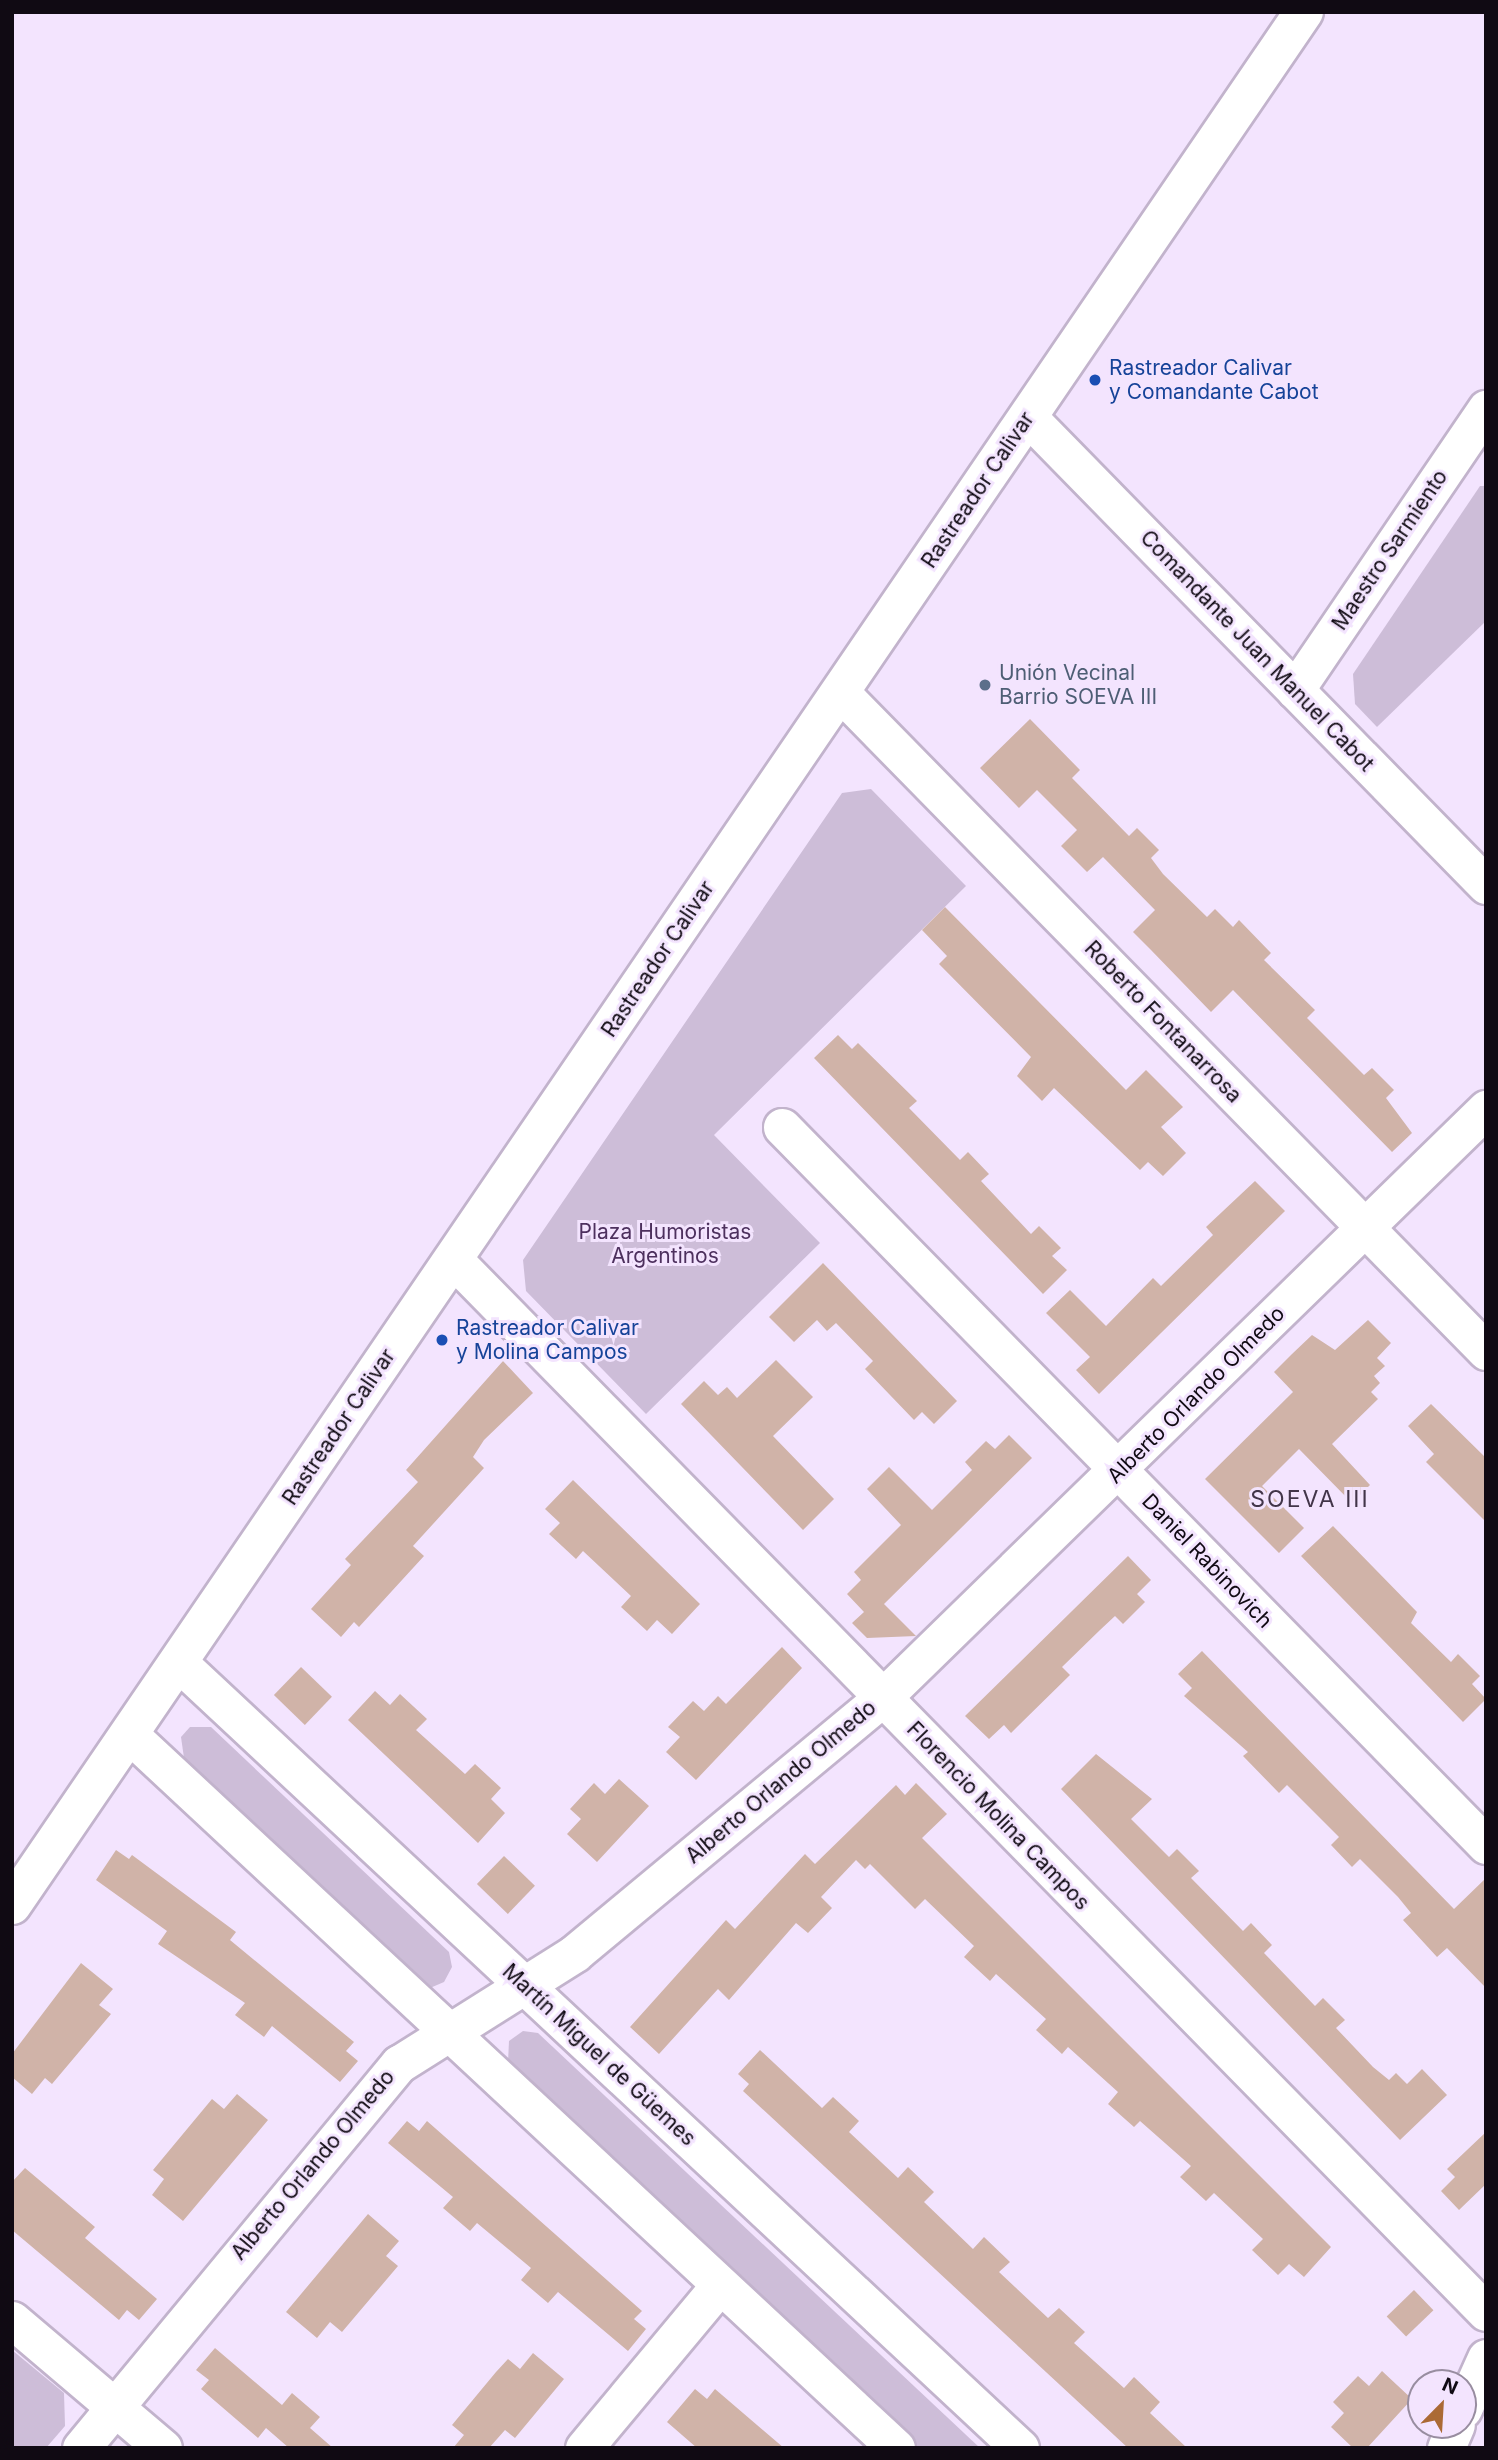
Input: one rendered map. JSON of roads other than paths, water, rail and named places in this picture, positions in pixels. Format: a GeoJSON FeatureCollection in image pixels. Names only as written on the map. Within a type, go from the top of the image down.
{"type":"FeatureCollection","features":[{"type":"Feature","properties":{"kind":"main road","name":"Rastreador Calivar"},"geometry":{"type":"LineString","coordinates":[[12,1905],[1304,12]]}},
{"type":"Feature","properties":{"kind":"street","name":"Maestro Sarmiento"},"geometry":{"type":"LineString","coordinates":[[1295,691],[1486,410]]}},
{"type":"Feature","properties":{"kind":"street","name":"Comandante Juan Manuel Cabot"},"geometry":{"type":"LineString","coordinates":[[1028,416],[1486,885]]}},
{"type":"Feature","properties":{"kind":"street","name":"Roberto Fontanarrosa"},"geometry":{"type":"LineString","coordinates":[[840,692],[1486,1352]]}},
{"type":"Feature","properties":{"kind":"street","name":"Alberto Orlando Olmedo"},"geometry":{"type":"LineString","coordinates":[[81,2448],[112,2404],[399,2064],[575,1953],[882,1698],[1119,1472],[1486,1109]]}},
{"type":"Feature","properties":{"kind":"street","name":"Daniel Rabinovich"},"geometry":{"type":"LineString","coordinates":[[782,1127],[1486,1845]]}},
{"type":"Feature","properties":{"kind":"street","name":"Florencio Molina Campos"},"geometry":{"type":"LineString","coordinates":[[453,1259],[1486,2312]]}},
{"type":"Feature","properties":{"kind":"street","name":"Martín Miguel de Güemes"},"geometry":{"type":"LineString","coordinates":[[178,1662],[1020,2448]]}},
{"type":"Feature","properties":{"kind":"street"},"geometry":{"type":"LineString","coordinates":[[129,1734],[896,2448]]}},
{"type":"Feature","properties":{"kind":"street"},"geometry":{"type":"LineString","coordinates":[[584,2448],[720,2285]]}},
{"type":"Feature","properties":{"kind":"street"},"geometry":{"type":"LineString","coordinates":[[12,2320],[163,2448]]}},
{"type":"Feature","properties":{"kind":"street"},"geometry":{"type":"LineString","coordinates":[[1477,2378],[1486,2358]]}},
{"type":"Feature","properties":{"kind":"place","name":"Rastreador Calivar y Comandante Cabot"},"geometry":{"type":"Point","coordinates":[1095,380]}},
{"type":"Feature","properties":{"kind":"place","name":"Unión Vecinal Barrio SOEVA III"},"geometry":{"type":"Point","coordinates":[985,685]}},
{"type":"Feature","properties":{"kind":"place","name":"Rastreador Calivar y Molina Campos"},"geometry":{"type":"Point","coordinates":[442,1340]}},
{"type":"Feature","properties":{"kind":"district","name":"SOEVA III"},"geometry":{"type":"Point","coordinates":[1310,1499]}},
{"type":"Feature","properties":{"kind":"park label","name":"Plaza Humoristas Argentinos"},"geometry":{"type":"Point","coordinates":[665,1244]}}]}
